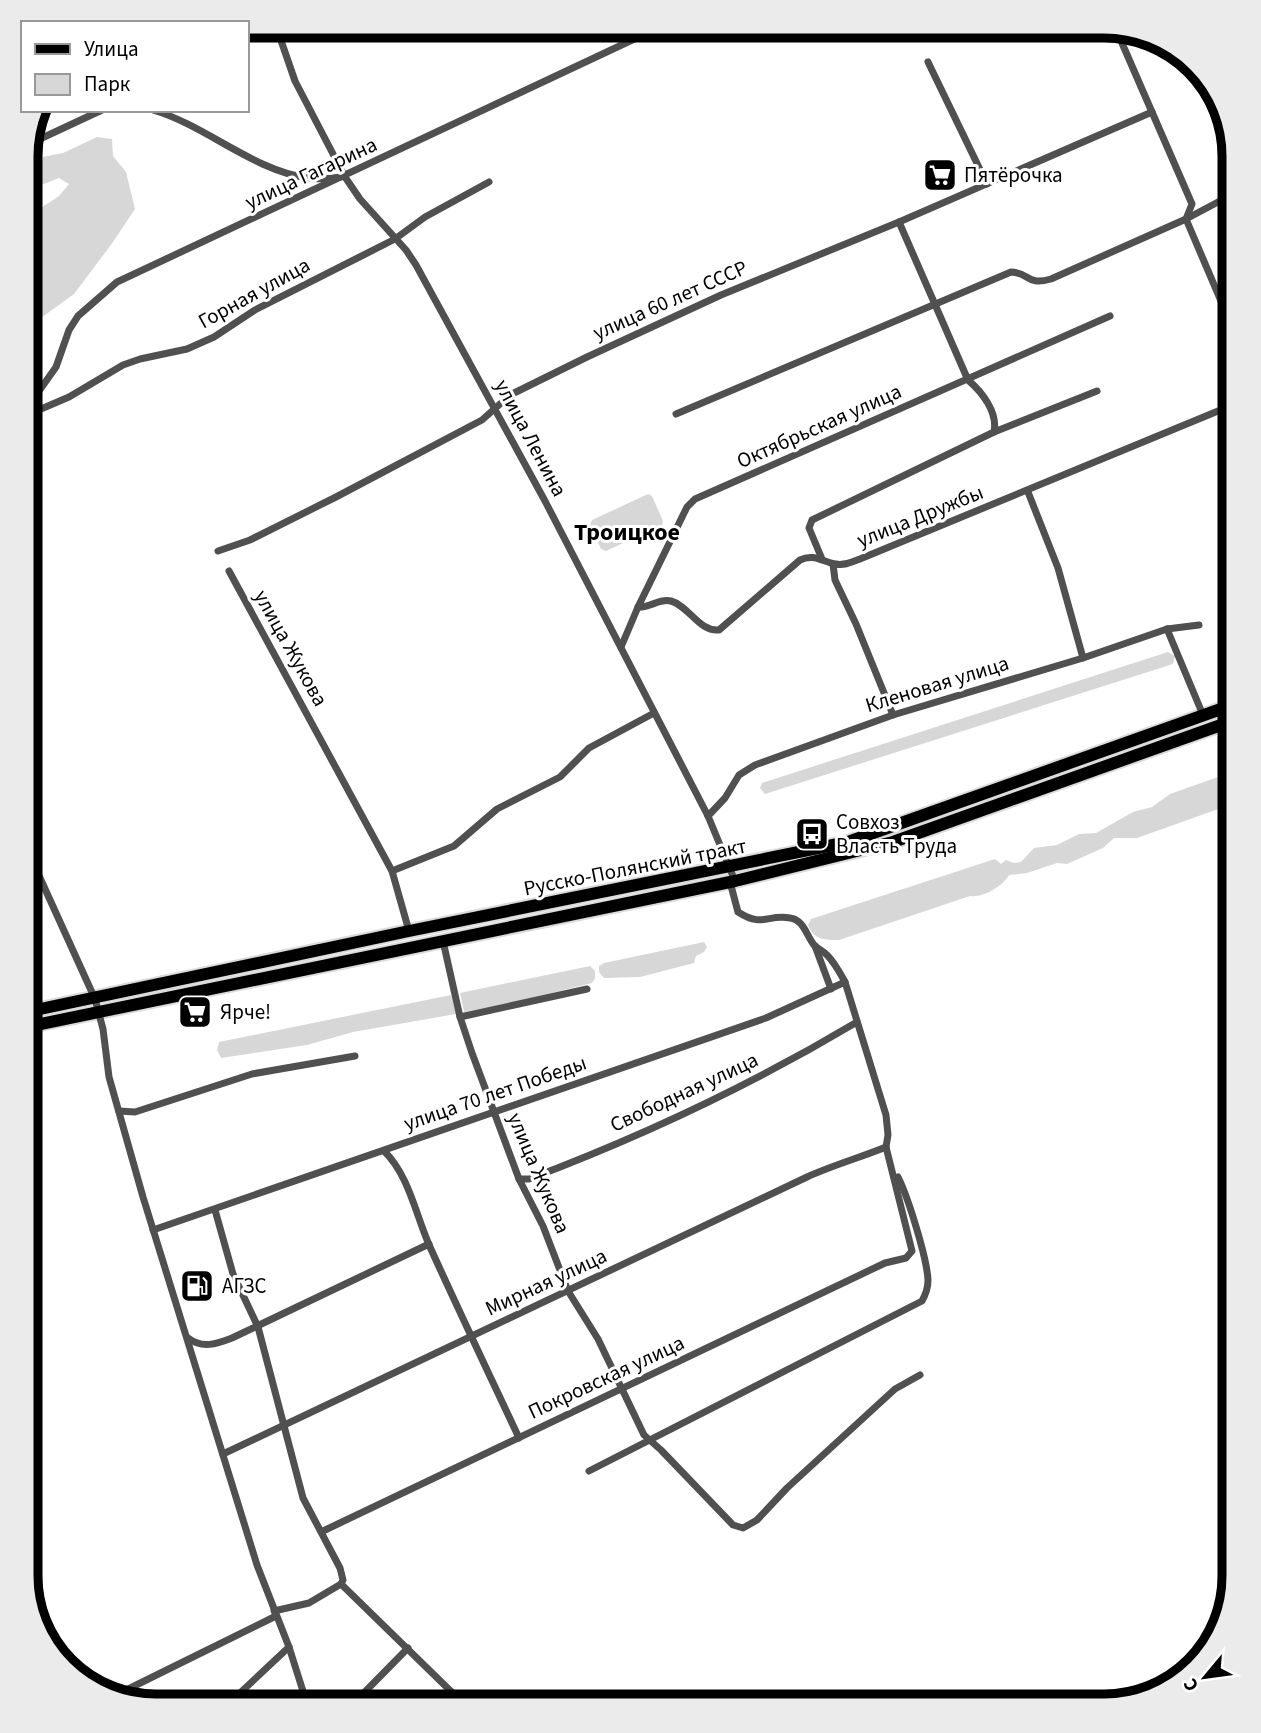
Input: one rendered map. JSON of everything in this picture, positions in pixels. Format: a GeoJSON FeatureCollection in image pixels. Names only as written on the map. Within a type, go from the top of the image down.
{"type":"FeatureCollection","features":[{"type":"Feature","properties":{"kind":"main road","name":"Русско-Полянский тракт"},"geometry":{"type":"LineString","coordinates":[[38,1010],[848,842],[1222,708]]}},
{"type":"Feature","properties":{"kind":"main road","name":"Русско-Полянский тракт"},"geometry":{"type":"LineString","coordinates":[[38,1025],[733,882],[893,842],[1222,725]]}},
{"type":"Feature","properties":{"kind":"street","name":"улица Ленина"},"geometry":{"type":"LineString","coordinates":[[280,38],[295,81],[345,177],[360,199],[406,250],[496,408],[708,816],[732,867],[738,912],[756,921],[792,918],[799,921],[814,945]]}},
{"type":"Feature","properties":{"kind":"street","name":"улица Гагарина"},"geometry":{"type":"LineString","coordinates":[[39,390],[56,367],[69,330],[78,316],[117,282],[636,39]]}},
{"type":"Feature","properties":{"kind":"street"},"geometry":{"type":"LineString","coordinates":[[1121,41],[1192,204],[1186,219],[1222,303]]}},
{"type":"Feature","properties":{"kind":"street"},"geometry":{"type":"LineString","coordinates":[[928,62],[987,184]]}},
{"type":"Feature","properties":{"kind":"street"},"geometry":{"type":"LineString","coordinates":[[41,139],[98,112]]}},
{"type":"Feature","properties":{"kind":"street"},"geometry":{"type":"LineString","coordinates":[[160,112],[173,116],[255,160],[289,173],[309,179],[345,177]]}},
{"type":"Feature","properties":{"kind":"street","name":"улица 60 лет СССР"},"geometry":{"type":"LineString","coordinates":[[218,551],[250,540],[482,420],[510,395],[709,300],[899,222],[1152,112]]}},
{"type":"Feature","properties":{"kind":"street","name":"Горная улица"},"geometry":{"type":"LineString","coordinates":[[39,410],[69,397],[123,365],[187,349],[214,337],[254,310],[395,239],[413,225],[489,181]]}},
{"type":"Feature","properties":{"kind":"street"},"geometry":{"type":"LineString","coordinates":[[676,414],[1011,272],[1020,272],[1030,281],[1051,279],[1186,219],[1222,200]]}},
{"type":"Feature","properties":{"kind":"street"},"geometry":{"type":"LineString","coordinates":[[899,222],[968,380],[980,390],[990,407],[995,421],[994,432]]}},
{"type":"Feature","properties":{"kind":"street"},"geometry":{"type":"LineString","coordinates":[[406,250],[406,234],[413,225]]}},
{"type":"Feature","properties":{"kind":"street","name":"Октябрьская улица"},"geometry":{"type":"LineString","coordinates":[[621,647],[687,507],[695,499],[1110,316]]}},
{"type":"Feature","properties":{"kind":"street"},"geometry":{"type":"LineString","coordinates":[[822,559],[809,528],[812,520],[994,432],[1097,391]]}},
{"type":"Feature","properties":{"kind":"street","name":"улица Дружбы"},"geometry":{"type":"LineString","coordinates":[[822,559],[833,564],[847,564],[1028,492],[1222,410]]}},
{"type":"Feature","properties":{"kind":"street"},"geometry":{"type":"LineString","coordinates":[[1028,492],[1058,568],[1083,658]]}},
{"type":"Feature","properties":{"kind":"street"},"geometry":{"type":"LineString","coordinates":[[638,607],[645,608],[666,600],[674,601],[707,628],[719,630],[800,560],[814,556],[822,559]]}},
{"type":"Feature","properties":{"kind":"street"},"geometry":{"type":"LineString","coordinates":[[833,564],[835,580],[893,715]]}},
{"type":"Feature","properties":{"kind":"street","name":"улица Жукова"},"geometry":{"type":"LineString","coordinates":[[229,571],[392,871],[409,931]]}},
{"type":"Feature","properties":{"kind":"street","name":"Кленовая улица"},"geometry":{"type":"LineString","coordinates":[[708,816],[746,769],[893,715],[1083,658],[1167,629],[1199,625]]}},
{"type":"Feature","properties":{"kind":"street"},"geometry":{"type":"LineString","coordinates":[[1167,629],[1203,715]]}},
{"type":"Feature","properties":{"kind":"street"},"geometry":{"type":"LineString","coordinates":[[392,871],[454,846],[497,809],[560,777],[589,748],[654,713]]}},
{"type":"Feature","properties":{"kind":"street"},"geometry":{"type":"LineString","coordinates":[[38,875],[95,999],[109,1077],[153,1230],[275,1614],[304,1694]]}},
{"type":"Feature","properties":{"kind":"street","name":"улица Жукова"},"geometry":{"type":"LineString","coordinates":[[443,942],[460,1017],[494,1112],[519,1179],[543,1226],[568,1291],[598,1339],[638,1426],[648,1440],[661,1450],[733,1525],[743,1528],[757,1520],[787,1488],[895,1389],[920,1375]]}},
{"type":"Feature","properties":{"kind":"street"},"geometry":{"type":"LineString","coordinates":[[589,1471],[922,1301],[928,1281],[925,1264],[905,1190],[891,1164],[886,1147],[886,1115],[858,1022],[845,982],[837,967],[814,945]]}},
{"type":"Feature","properties":{"kind":"street"},"geometry":{"type":"LineString","coordinates":[[814,945],[831,989]]}},
{"type":"Feature","properties":{"kind":"street","name":"улица 70 лет Победы"},"geometry":{"type":"LineString","coordinates":[[153,1230],[766,1018],[845,982]]}},
{"type":"Feature","properties":{"kind":"street"},"geometry":{"type":"LineString","coordinates":[[460,1017],[587,989]]}},
{"type":"Feature","properties":{"kind":"street","name":"Свободная улица"},"geometry":{"type":"LineString","coordinates":[[519,1179],[529,1179],[588,1157],[677,1117],[796,1058],[858,1022]]}},
{"type":"Feature","properties":{"kind":"street"},"geometry":{"type":"LineString","coordinates":[[119,1111],[135,1112],[251,1074],[355,1056]]}},
{"type":"Feature","properties":{"kind":"street","name":"Мирная улица"},"geometry":{"type":"LineString","coordinates":[[223,1454],[807,1177],[886,1147]]}},
{"type":"Feature","properties":{"kind":"street"},"geometry":{"type":"LineString","coordinates":[[384,1151],[394,1164],[411,1199],[429,1244],[519,1438]]}},
{"type":"Feature","properties":{"kind":"street","name":"Покровская улица"},"geometry":{"type":"LineString","coordinates":[[323,1531],[885,1263],[906,1258],[912,1251],[912,1246],[891,1164]]}},
{"type":"Feature","properties":{"kind":"street"},"geometry":{"type":"LineString","coordinates":[[126,1690],[275,1614],[309,1603],[341,1584],[343,1580],[340,1567],[323,1531],[312,1517],[303,1498],[258,1327],[233,1274],[215,1210]]}},
{"type":"Feature","properties":{"kind":"street"},"geometry":{"type":"LineString","coordinates":[[187,1338],[194,1343],[218,1344],[429,1244]]}},
{"type":"Feature","properties":{"kind":"street"},"geometry":{"type":"LineString","coordinates":[[341,1584],[454,1694]]}},
{"type":"Feature","properties":{"kind":"street"},"geometry":{"type":"LineString","coordinates":[[238,1694],[289,1647]]}},
{"type":"Feature","properties":{"kind":"street"},"geometry":{"type":"LineString","coordinates":[[363,1694],[408,1647]]}},
{"type":"Feature","properties":{"kind":"green space"},"geometry":{"type":"Polygon","coordinates":[[[97,137],[112,139],[113,156],[126,172],[135,209],[74,294],[39,319],[39,209],[59,196],[69,184],[59,178],[39,186],[39,158],[63,153],[97,137]]]}},
{"type":"Feature","properties":{"kind":"green space"},"geometry":{"type":"Polygon","coordinates":[[[648,494],[652,496],[663,521],[662,525],[606,551],[601,549],[590,525],[592,520],[648,494]]]}},
{"type":"Feature","properties":{"kind":"green space"},"geometry":{"type":"Polygon","coordinates":[[[1168,652],[1175,656],[1173,664],[765,794],[760,788],[762,783],[1168,652]]]}},
{"type":"Feature","properties":{"kind":"green space"},"geometry":{"type":"Polygon","coordinates":[[[1222,776],[1222,808],[1137,838],[1114,838],[1103,848],[1067,864],[1057,863],[1027,873],[1009,875],[986,893],[839,940],[820,938],[813,934],[808,925],[811,919],[995,859],[1001,864],[1006,860],[1021,862],[1034,848],[1057,845],[1079,834],[1096,833],[1133,812],[1152,807],[1170,794],[1222,776]]]}},
{"type":"Feature","properties":{"kind":"green space"},"geometry":{"type":"Polygon","coordinates":[[[704,942],[707,947],[696,956],[694,963],[640,977],[604,978],[599,972],[599,966],[604,963],[704,942]]]}},
{"type":"Feature","properties":{"kind":"green space"},"geometry":{"type":"Polygon","coordinates":[[[590,966],[595,971],[592,983],[464,1012],[460,993],[590,966]]]}},
{"type":"Feature","properties":{"kind":"green space"},"geometry":{"type":"Polygon","coordinates":[[[451,995],[456,1014],[353,1032],[307,1045],[221,1058],[217,1050],[219,1042],[451,995]]]}},
{"type":"Feature","properties":{"kind":"place","name":"Пятёрочка"},"geometry":{"type":"Point","coordinates":[940,175]}},
{"type":"Feature","properties":{"kind":"place","name":"Совхоз Власть Труда"},"geometry":{"type":"Point","coordinates":[812,834]}},
{"type":"Feature","properties":{"kind":"place","name":"Ярче!"},"geometry":{"type":"Point","coordinates":[195,1012]}},
{"type":"Feature","properties":{"kind":"place","name":"АГЗС"},"geometry":{"type":"Point","coordinates":[197,1286]}},
{"type":"Feature","properties":{"kind":"district","name":"Троицкое"},"geometry":{"type":"Point","coordinates":[627,532]}}]}
